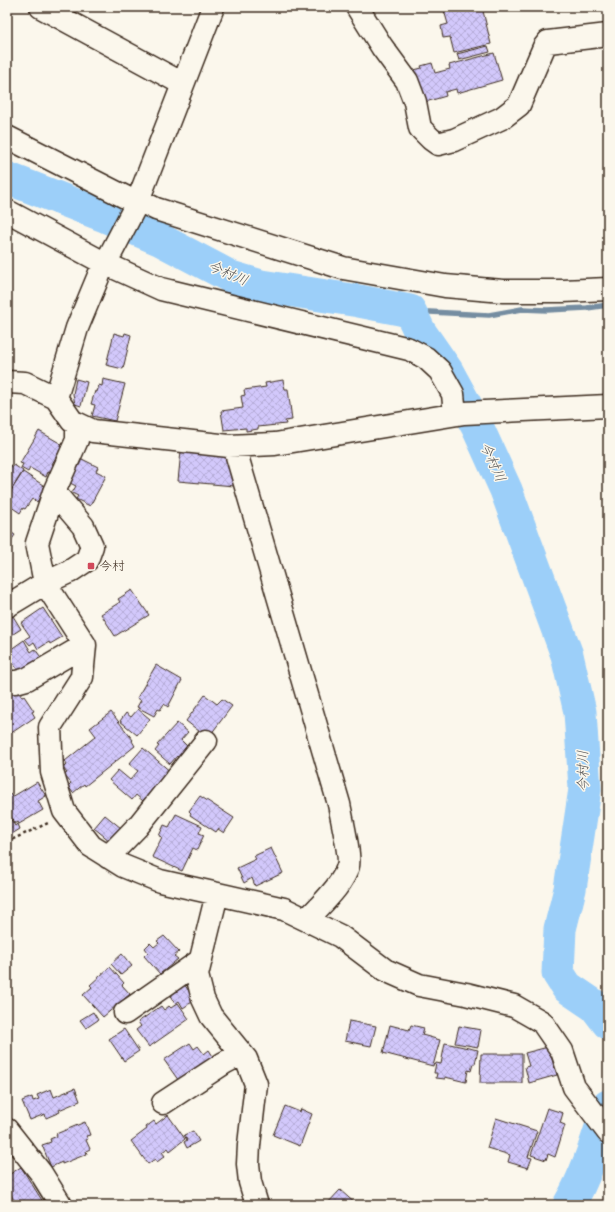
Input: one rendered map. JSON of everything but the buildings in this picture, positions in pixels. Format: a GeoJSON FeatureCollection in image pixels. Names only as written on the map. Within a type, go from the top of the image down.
{"type":"FeatureCollection","features":[{"type":"Feature","properties":{"kind":"street"},"geometry":{"type":"LineString","coordinates":[[41,7],[183,84]]}},
{"type":"Feature","properties":{"kind":"street"},"geometry":{"type":"LineString","coordinates":[[56,398],[77,328],[107,259],[138,202],[213,7]]}},
{"type":"Feature","properties":{"kind":"street"},"geometry":{"type":"LineString","coordinates":[[357,7],[382,47],[407,81],[415,102],[420,128],[438,144],[454,140],[502,118],[518,105],[544,47],[548,42],[608,35]]}},
{"type":"Feature","properties":{"kind":"street"},"geometry":{"type":"LineString","coordinates":[[7,137],[138,202],[342,268],[445,286],[503,291],[608,289]]}},
{"type":"Feature","properties":{"kind":"street"},"geometry":{"type":"LineString","coordinates":[[7,211],[107,259],[161,288],[409,349],[426,358],[440,371],[453,394],[460,413]]}},
{"type":"Feature","properties":{"kind":"street"},"geometry":{"type":"LineString","coordinates":[[7,382],[24,383],[56,398],[72,422],[93,431],[234,446],[275,444],[460,413],[608,406]]}},
{"type":"Feature","properties":{"kind":"street"},"geometry":{"type":"LineString","coordinates":[[77,424],[77,440],[54,492],[37,543],[45,583],[85,645],[82,677],[50,727],[52,772],[64,811],[91,846],[123,866],[160,882],[284,909],[340,936],[385,970],[419,985],[466,994],[514,1006],[542,1022],[562,1051],[574,1087],[608,1132]]}},
{"type":"Feature","properties":{"kind":"street"},"geometry":{"type":"LineString","coordinates":[[234,446],[339,804],[344,832],[349,865],[340,882],[307,920]]}},
{"type":"Feature","properties":{"kind":"street"},"geometry":{"type":"LineString","coordinates":[[7,606],[45,583],[70,572],[87,560],[92,546],[83,526],[54,492]]}},
{"type":"Feature","properties":{"kind":"street"},"geometry":{"type":"LineString","coordinates":[[7,682],[16,682],[27,679],[85,645]]}},
{"type":"Feature","properties":{"kind":"street"},"geometry":{"type":"LineString","coordinates":[[108,857],[138,826],[206,741]]}},
{"type":"Feature","properties":{"kind":"street"},"geometry":{"type":"LineString","coordinates":[[217,894],[197,975],[203,999],[211,1016],[246,1059],[256,1084],[248,1164],[250,1182],[257,1205]]}},
{"type":"Feature","properties":{"kind":"street"},"geometry":{"type":"LineString","coordinates":[[125,1013],[201,960]]}},
{"type":"Feature","properties":{"kind":"street"},"geometry":{"type":"LineString","coordinates":[[163,1103],[224,1063],[242,1054]]}},
{"type":"Feature","properties":{"kind":"street"},"geometry":{"type":"LineString","coordinates":[[7,1130],[41,1173],[62,1205]]}},
{"type":"Feature","properties":{"kind":"path"},"geometry":{"type":"LineString","coordinates":[[7,842],[67,814]]}},
{"type":"Feature","properties":{"kind":"waterway","name":"今村川"},"geometry":{"type":"LineString","coordinates":[[7,178],[159,239],[231,277],[261,286],[359,301],[410,311],[420,332],[447,371],[477,426],[506,490],[567,655],[580,712],[585,789],[570,889],[560,929],[558,973],[567,987],[595,1006],[608,1023]]}},
{"type":"Feature","properties":{"kind":"waterway"},"geometry":{"type":"LineString","coordinates":[[410,311],[489,315],[522,309],[547,310],[587,308],[608,305]]}},
{"type":"Feature","properties":{"kind":"waterway","name":"今村川"},"geometry":{"type":"LineString","coordinates":[[569,1205],[596,1144],[608,1106]]}},
{"type":"Feature","properties":{"kind":"place","name":"今村"},"geometry":{"type":"Point","coordinates":[91,566]}}]}
